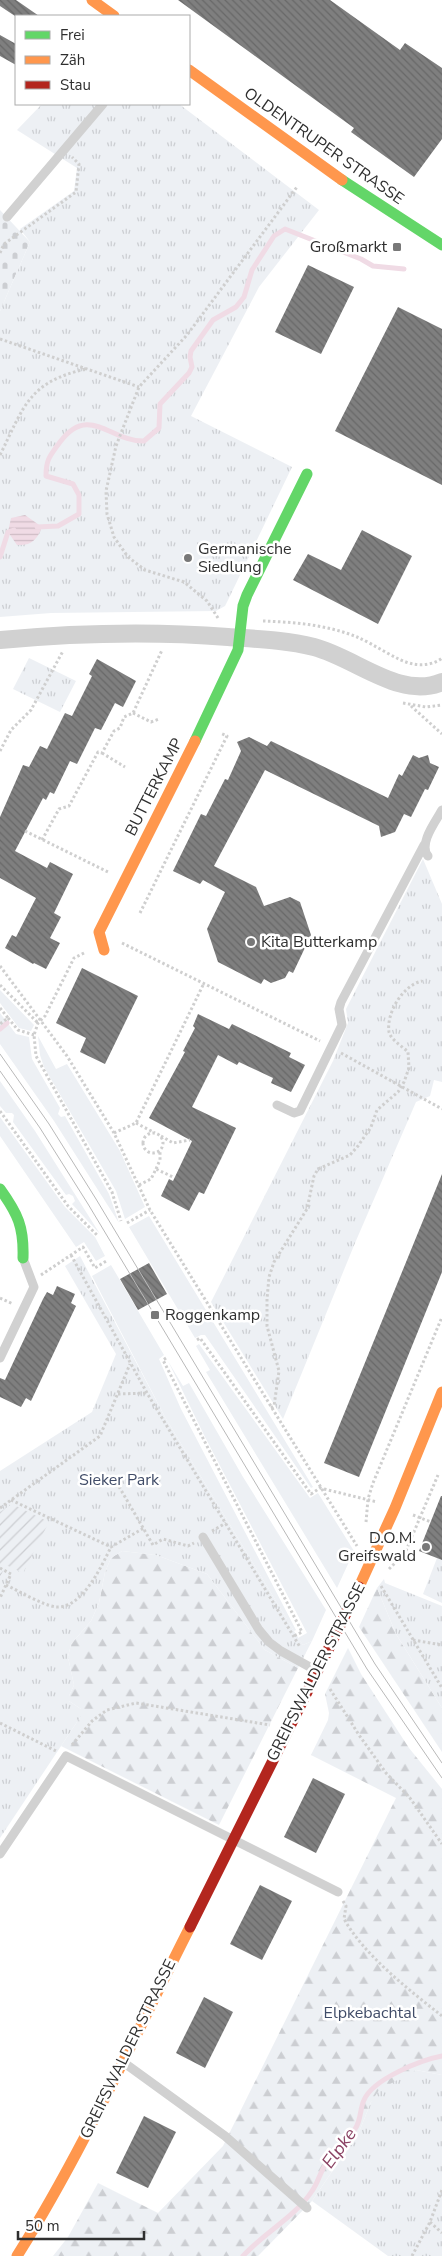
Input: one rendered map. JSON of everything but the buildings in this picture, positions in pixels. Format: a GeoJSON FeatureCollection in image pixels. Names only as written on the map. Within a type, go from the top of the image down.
{"type":"FeatureCollection","features":[{"type":"Feature","properties":{"kind":"street"},"geometry":{"type":"LineString","coordinates":[[92,0],[113,15]]}},
{"type":"Feature","properties":{"kind":"street","name":"OLDENTRUPER STRASSE"},"geometry":{"type":"LineString","coordinates":[[190,71],[361,193],[442,245]]}},
{"type":"Feature","properties":{"kind":"street","name":"BUTTERKAMP"},"geometry":{"type":"LineString","coordinates":[[99,932],[238,650],[243,606],[247,595],[306,474]]}},
{"type":"Feature","properties":{"kind":"street"},"geometry":{"type":"LineString","coordinates":[[0,640],[70,635],[170,632],[271,640],[314,647],[338,655],[405,686],[418,688],[441,684]]}},
{"type":"Feature","properties":{"kind":"street"},"geometry":{"type":"LineString","coordinates":[[99,932],[104,950]]}},
{"type":"Feature","properties":{"kind":"street"},"geometry":{"type":"LineString","coordinates":[[0,1189],[22,1222],[24,1238],[23,1258]]}},
{"type":"Feature","properties":{"kind":"street","name":"GREIFSWALDER STRASSE"},"geometry":{"type":"LineString","coordinates":[[17,2256],[56,2194],[318,1671],[395,1508],[442,1392]]}},
{"type":"Feature","properties":{"kind":"lane"},"geometry":{"type":"LineString","coordinates":[[7,217],[102,105]]}},
{"type":"Feature","properties":{"kind":"lane"},"geometry":{"type":"LineString","coordinates":[[277,1105],[294,1113],[300,1111],[342,1025],[339,1009],[341,1002],[442,810]]}},
{"type":"Feature","properties":{"kind":"lane"},"geometry":{"type":"LineString","coordinates":[[424,845],[425,853],[428,856]]}},
{"type":"Feature","properties":{"kind":"lane"},"geometry":{"type":"LineString","coordinates":[[0,1358],[34,1288],[23,1258]]}},
{"type":"Feature","properties":{"kind":"lane"},"geometry":{"type":"LineString","coordinates":[[203,1537],[259,1630],[269,1642],[318,1671]]}},
{"type":"Feature","properties":{"kind":"lane"},"geometry":{"type":"LineString","coordinates":[[0,1854],[66,1756],[338,1892]]}},
{"type":"Feature","properties":{"kind":"lane"},"geometry":{"type":"LineString","coordinates":[[122,2061],[225,2136],[307,2208]]}},
{"type":"Feature","properties":{"kind":"path"},"geometry":{"type":"LineString","coordinates":[[0,253],[2,244],[76,192],[79,164],[63,150]]}},
{"type":"Feature","properties":{"kind":"path"},"geometry":{"type":"LineString","coordinates":[[218,618],[207,601],[184,582],[145,570],[128,557],[114,537],[107,514],[106,491],[116,446],[138,386],[187,335],[297,187]]}},
{"type":"Feature","properties":{"kind":"path"},"geometry":{"type":"LineString","coordinates":[[0,339],[138,386]]}},
{"type":"Feature","properties":{"kind":"path"},"geometry":{"type":"LineString","coordinates":[[0,455],[28,399],[50,380],[67,373],[86,369]]}},
{"type":"Feature","properties":{"kind":"path"},"geometry":{"type":"LineString","coordinates":[[133,713],[164,645]]}},
{"type":"Feature","properties":{"kind":"path"},"geometry":{"type":"LineString","coordinates":[[0,751],[11,730],[31,710],[65,646]]}},
{"type":"Feature","properties":{"kind":"path"},"geometry":{"type":"LineString","coordinates":[[399,702],[435,707],[442,705]]}},
{"type":"Feature","properties":{"kind":"path"},"geometry":{"type":"LineString","coordinates":[[410,705],[442,734]]}},
{"type":"Feature","properties":{"kind":"path"},"geometry":{"type":"LineString","coordinates":[[102,753],[114,731],[120,728],[124,716],[133,713],[151,722],[159,719]]}},
{"type":"Feature","properties":{"kind":"path"},"geometry":{"type":"LineString","coordinates":[[140,913],[227,736],[203,724]]}},
{"type":"Feature","properties":{"kind":"path"},"geometry":{"type":"LineString","coordinates":[[42,840],[59,809],[69,806],[98,752],[125,767]]}},
{"type":"Feature","properties":{"kind":"path"},"geometry":{"type":"LineString","coordinates":[[25,831],[125,880]]}},
{"type":"Feature","properties":{"kind":"path"},"geometry":{"type":"LineString","coordinates":[[99,932],[332,1047],[442,1109]]}},
{"type":"Feature","properties":{"kind":"path"},"geometry":{"type":"LineString","coordinates":[[104,950],[77,955],[74,958],[41,1020],[38,1022],[34,1035],[36,1056],[42,1069],[112,1192],[121,1221]]}},
{"type":"Feature","properties":{"kind":"path"},"geometry":{"type":"LineString","coordinates":[[0,966],[67,1056],[114,1133],[150,1210],[357,1547]]}},
{"type":"Feature","properties":{"kind":"path"},"geometry":{"type":"LineString","coordinates":[[271,1408],[274,1406],[278,1380],[278,1371],[267,1326],[267,1299],[274,1262],[304,1215],[314,1176],[318,1169],[350,1155],[371,1127],[377,1110],[392,1098],[401,1086],[409,1068],[410,1059],[408,1052],[389,1033],[392,1010],[404,990],[422,981]]}},
{"type":"Feature","properties":{"kind":"path"},"geometry":{"type":"LineString","coordinates":[[114,1133],[136,1123],[204,983]]}},
{"type":"Feature","properties":{"kind":"path"},"geometry":{"type":"LineString","coordinates":[[0,985],[38,1022]]}},
{"type":"Feature","properties":{"kind":"path"},"geometry":{"type":"LineString","coordinates":[[0,1008],[6,1019],[18,1030],[34,1035]]}},
{"type":"Feature","properties":{"kind":"path"},"geometry":{"type":"LineString","coordinates":[[0,1024],[6,1019]]}},
{"type":"Feature","properties":{"kind":"path"},"geometry":{"type":"LineString","coordinates":[[0,1111],[68,1206],[98,1236]]}},
{"type":"Feature","properties":{"kind":"path"},"geometry":{"type":"LineString","coordinates":[[136,1123],[173,1143],[190,1140]]}},
{"type":"Feature","properties":{"kind":"path"},"geometry":{"type":"LineString","coordinates":[[139,1185],[151,1179],[160,1160],[163,1142],[157,1134]]}},
{"type":"Feature","properties":{"kind":"path"},"geometry":{"type":"LineString","coordinates":[[157,1134],[148,1136],[144,1144],[146,1150],[151,1153],[160,1151]]}},
{"type":"Feature","properties":{"kind":"path"},"geometry":{"type":"LineString","coordinates":[[156,1169],[173,1177]]}},
{"type":"Feature","properties":{"kind":"path"},"geometry":{"type":"LineString","coordinates":[[127,1223],[150,1210]]}},
{"type":"Feature","properties":{"kind":"path"},"geometry":{"type":"LineString","coordinates":[[34,1288],[41,1274],[83,1247],[96,1268],[108,1260]]}},
{"type":"Feature","properties":{"kind":"path"},"geometry":{"type":"LineString","coordinates":[[71,1255],[130,1364],[294,1636],[358,1735],[386,1773],[410,1798],[442,1844]]}},
{"type":"Feature","properties":{"kind":"path"},"geometry":{"type":"LineString","coordinates":[[365,1527],[368,1499],[442,1317]]}},
{"type":"Feature","properties":{"kind":"path"},"geometry":{"type":"LineString","coordinates":[[197,1340],[200,1338],[311,1494],[320,1488],[368,1499],[431,1522]]}},
{"type":"Feature","properties":{"kind":"path"},"geometry":{"type":"LineString","coordinates":[[166,1358],[163,1360],[201,1438],[302,1632],[294,1636]]}},
{"type":"Feature","properties":{"kind":"path"},"geometry":{"type":"LineString","coordinates":[[0,1508],[100,1436],[130,1364]]}},
{"type":"Feature","properties":{"kind":"path"},"geometry":{"type":"LineString","coordinates":[[118,1394],[147,1393]]}},
{"type":"Feature","properties":{"kind":"path"},"geometry":{"type":"LineString","coordinates":[[383,1572],[405,1553],[438,1475]]}},
{"type":"Feature","properties":{"kind":"path"},"geometry":{"type":"LineString","coordinates":[[114,1478],[153,1545],[163,1539],[188,1546],[226,1523]]}},
{"type":"Feature","properties":{"kind":"path"},"geometry":{"type":"LineString","coordinates":[[10,1499],[111,1547]]}},
{"type":"Feature","properties":{"kind":"path"},"geometry":{"type":"LineString","coordinates":[[6,1585],[56,1607],[67,1604],[80,1598],[100,1568],[111,1547],[144,1528]]}},
{"type":"Feature","properties":{"kind":"path"},"geometry":{"type":"LineString","coordinates":[[0,1568],[11,1574],[0,1598]]}},
{"type":"Feature","properties":{"kind":"path"},"geometry":{"type":"LineString","coordinates":[[380,1583],[442,1688]]}},
{"type":"Feature","properties":{"kind":"path"},"geometry":{"type":"LineString","coordinates":[[413,1640],[442,1645]]}},
{"type":"Feature","properties":{"kind":"path"},"geometry":{"type":"LineString","coordinates":[[0,1723],[66,1756],[76,1738],[107,1710],[136,1703],[264,1725],[276,1725],[294,1717]]}},
{"type":"Feature","properties":{"kind":"path"},"geometry":{"type":"LineString","coordinates":[[338,1892],[346,1906],[344,1919],[363,1946],[418,1997],[442,2016]]}},
{"type":"Feature","properties":{"kind":"path"},"geometry":{"type":"LineString","coordinates":[[412,2256],[430,2222],[442,2190]]}},
{"type":"Feature","properties":{"kind":"path"},"geometry":{"type":"LineString","coordinates":[[430,2222],[442,2233]]}},
{"type":"Feature","properties":{"kind":"green space"},"geometry":{"type":"Polygon","coordinates":[[[41,105],[180,105],[319,210],[259,287],[191,416],[292,467],[225,606],[216,611],[51,613],[0,617],[0,311],[30,242],[20,229],[74,191],[77,168],[17,130],[41,105]]]}},
{"type":"Feature","properties":{"kind":"green space"},"geometry":{"type":"Polygon","coordinates":[[[0,210],[30,242],[0,311],[0,210]]]}},
{"type":"Feature","properties":{"kind":"green space"},"geometry":{"type":"Polygon","coordinates":[[[29,658],[76,681],[60,712],[13,689],[29,658]]]}},
{"type":"Feature","properties":{"kind":"green space"},"geometry":{"type":"Polygon","coordinates":[[[423,859],[442,904],[442,1082],[434,1080],[430,1096],[416,1102],[355,1243],[283,1419],[211,1302],[333,1061],[348,1023],[346,1009],[423,859]]]}},
{"type":"Feature","properties":{"kind":"green space"},"geometry":{"type":"Polygon","coordinates":[[[0,990],[34,1025],[31,1031],[19,1028],[0,1003],[0,990]]]}},
{"type":"Feature","properties":{"kind":"green space"},"geometry":{"type":"Polygon","coordinates":[[[0,1013],[16,1034],[29,1037],[32,1059],[60,1108],[58,1114],[61,1117],[65,1116],[109,1194],[119,1223],[54,1121],[0,1044],[0,1013]]]}},
{"type":"Feature","properties":{"kind":"green space"},"geometry":{"type":"Polygon","coordinates":[[[38,1036],[56,1069],[67,1064],[120,1151],[145,1207],[125,1219],[116,1191],[44,1067],[40,1055],[38,1036]]]}},
{"type":"Feature","properties":{"kind":"green space"},"geometry":{"type":"Polygon","coordinates":[[[0,1081],[35,1131],[100,1234],[72,1204],[75,1201],[73,1196],[66,1195],[13,1122],[14,1115],[6,1113],[0,1106],[0,1081]]]}},
{"type":"Feature","properties":{"kind":"green space"},"geometry":{"type":"Polygon","coordinates":[[[0,1117],[65,1207],[95,1237],[105,1256],[96,1261],[84,1242],[76,1247],[0,1136],[0,1117]]]}},
{"type":"Feature","properties":{"kind":"green space"},"geometry":{"type":"Polygon","coordinates":[[[149,1216],[313,1487],[311,1488],[205,1335],[195,1338],[129,1227],[149,1216]]]}},
{"type":"Feature","properties":{"kind":"green space","name":"Sieker Park"},"geometry":{"type":"Polygon","coordinates":[[[80,1256],[165,1417],[303,1645],[312,1641],[298,1668],[265,1650],[207,1574],[156,1555],[122,1551],[111,1558],[105,1572],[99,1603],[91,1621],[71,1644],[68,1657],[74,1685],[69,1701],[81,1709],[81,1716],[0,1838],[0,1471],[92,1412],[116,1354],[65,1266],[80,1256]]]}},
{"type":"Feature","properties":{"kind":"green space"},"geometry":{"type":"Polygon","coordinates":[[[111,1265],[164,1355],[159,1359],[181,1409],[296,1630],[294,1631],[165,1417],[92,1276],[111,1265]]]}},
{"type":"Feature","properties":{"kind":"green space"},"geometry":{"type":"Polygon","coordinates":[[[199,1344],[310,1498],[318,1493],[354,1551],[337,1588],[206,1372],[210,1370],[196,1346],[199,1344]]]}},
{"type":"Feature","properties":{"kind":"green space"},"geometry":{"type":"Polygon","coordinates":[[[168,1361],[183,1386],[189,1383],[243,1477],[326,1610],[312,1641],[303,1645],[298,1638],[307,1633],[205,1437],[168,1361]]]}},
{"type":"Feature","properties":{"kind":"green space"},"geometry":{"type":"Polygon","coordinates":[[[12,1504],[49,1522],[23,1573],[6,1565],[0,1577],[0,1512],[12,1504]]]}},
{"type":"Feature","properties":{"kind":"green space"},"geometry":{"type":"Polygon","coordinates":[[[122,1551],[156,1555],[207,1574],[265,1650],[298,1668],[219,1825],[61,1746],[81,1716],[81,1709],[69,1701],[74,1685],[68,1657],[71,1644],[91,1621],[99,1603],[105,1572],[111,1558],[122,1551]]]}},
{"type":"Feature","properties":{"kind":"green space"},"geometry":{"type":"Polygon","coordinates":[[[437,1558],[442,1560],[442,1603],[423,1594],[437,1558]]]}},
{"type":"Feature","properties":{"kind":"green space"},"geometry":{"type":"Polygon","coordinates":[[[384,1579],[385,1583],[442,1606],[442,1708],[396,1634],[377,1588],[384,1579]]]}},
{"type":"Feature","properties":{"kind":"green space"},"geometry":{"type":"Polygon","coordinates":[[[377,1588],[396,1634],[442,1708],[442,1752],[359,1627],[377,1588]]]}},
{"type":"Feature","properties":{"kind":"green space","name":"Elpkebachtal"},"geometry":{"type":"Polygon","coordinates":[[[348,1648],[361,1674],[409,1748],[442,1789],[442,2075],[416,2070],[371,2102],[359,2132],[312,2201],[258,2256],[53,2256],[68,2237],[98,2183],[158,2213],[223,2146],[396,1798],[311,1755],[328,1720],[329,1713],[325,1694],[348,1648]]]}},
{"type":"Feature","properties":{"kind":"green space"},"geometry":{"type":"Polygon","coordinates":[[[416,2070],[442,2075],[442,2256],[388,2256],[312,2201],[359,2132],[371,2102],[379,2090],[416,2070]]]}},
{"type":"Feature","properties":{"kind":"shaded area"},"geometry":{"type":"Polygon","coordinates":[[[25,515],[42,527],[33,541],[17,545],[8,532],[11,518],[25,515]]]}},
{"type":"Feature","properties":{"kind":"waterway"},"geometry":{"type":"LineString","coordinates":[[37,527],[58,526],[79,514],[79,495],[73,484],[46,476],[49,458],[60,442],[71,431],[81,426],[91,425],[100,427],[132,440],[144,441],[159,428],[160,404],[189,373],[192,367],[191,351],[213,320],[236,307],[244,297],[252,270],[274,236],[285,229],[361,259],[373,266],[404,269]]}},
{"type":"Feature","properties":{"kind":"waterway"},"geometry":{"type":"LineString","coordinates":[[0,557],[8,532],[14,530]]}},
{"type":"Feature","properties":{"kind":"waterway"},"geometry":{"type":"LineString","coordinates":[[0,1029],[7,1023]]}},
{"type":"Feature","properties":{"kind":"waterway","name":"Elpke"},"geometry":{"type":"LineString","coordinates":[[243,2256],[305,2200],[314,2188],[326,2164],[357,2126],[364,2100],[369,2092],[387,2078],[410,2066],[442,2056]]}},
{"type":"Feature","properties":{"kind":"tram line"},"geometry":{"type":"LineString","coordinates":[[0,1054],[49,1124],[96,1199],[375,1664],[442,1763]]}},
{"type":"Feature","properties":{"kind":"tram line"},"geometry":{"type":"LineString","coordinates":[[0,1071],[40,1128],[88,1204],[367,1669],[442,1778]]}},
{"type":"Feature","properties":{"kind":"traffic: fast"},"geometry":{"type":"LineString","coordinates":[[342,180],[442,245]]}},
{"type":"Feature","properties":{"kind":"traffic: fast"},"geometry":{"type":"LineString","coordinates":[[195,741],[238,650],[243,606],[247,595],[307,474]]}},
{"type":"Feature","properties":{"kind":"traffic: fast"},"geometry":{"type":"LineString","coordinates":[[0,1189],[19,1221],[23,1258]]}},
{"type":"Feature","properties":{"kind":"traffic: slow"},"geometry":{"type":"LineString","coordinates":[[92,0],[113,15]]}},
{"type":"Feature","properties":{"kind":"traffic: slow"},"geometry":{"type":"LineString","coordinates":[[190,71],[342,180]]}},
{"type":"Feature","properties":{"kind":"traffic: slow"},"geometry":{"type":"LineString","coordinates":[[104,950],[99,932],[195,741]]}},
{"type":"Feature","properties":{"kind":"traffic: slow"},"geometry":{"type":"LineString","coordinates":[[359,1587],[395,1508],[442,1392]]}},
{"type":"Feature","properties":{"kind":"traffic: slow"},"geometry":{"type":"LineString","coordinates":[[17,2256],[86,2135],[190,1927]]}},
{"type":"Feature","properties":{"kind":"traffic: jam"},"geometry":{"type":"LineString","coordinates":[[326,1654],[359,1587]]}},
{"type":"Feature","properties":{"kind":"traffic: jam"},"geometry":{"type":"LineString","coordinates":[[190,1927],[326,1654]]}},
{"type":"Feature","properties":{"kind":"place","name":"Großmarkt"},"geometry":{"type":"Point","coordinates":[397,247]}},
{"type":"Feature","properties":{"kind":"place","name":"Germanische Siedlung"},"geometry":{"type":"Point","coordinates":[188,558]}},
{"type":"Feature","properties":{"kind":"place","name":"Kita Butterkamp"},"geometry":{"type":"Point","coordinates":[251,942]}},
{"type":"Feature","properties":{"kind":"place","name":"Roggenkamp"},"geometry":{"type":"Point","coordinates":[155,1315]}},
{"type":"Feature","properties":{"kind":"place","name":"D.O.M. Greifswald"},"geometry":{"type":"Point","coordinates":[426,1547]}}]}
